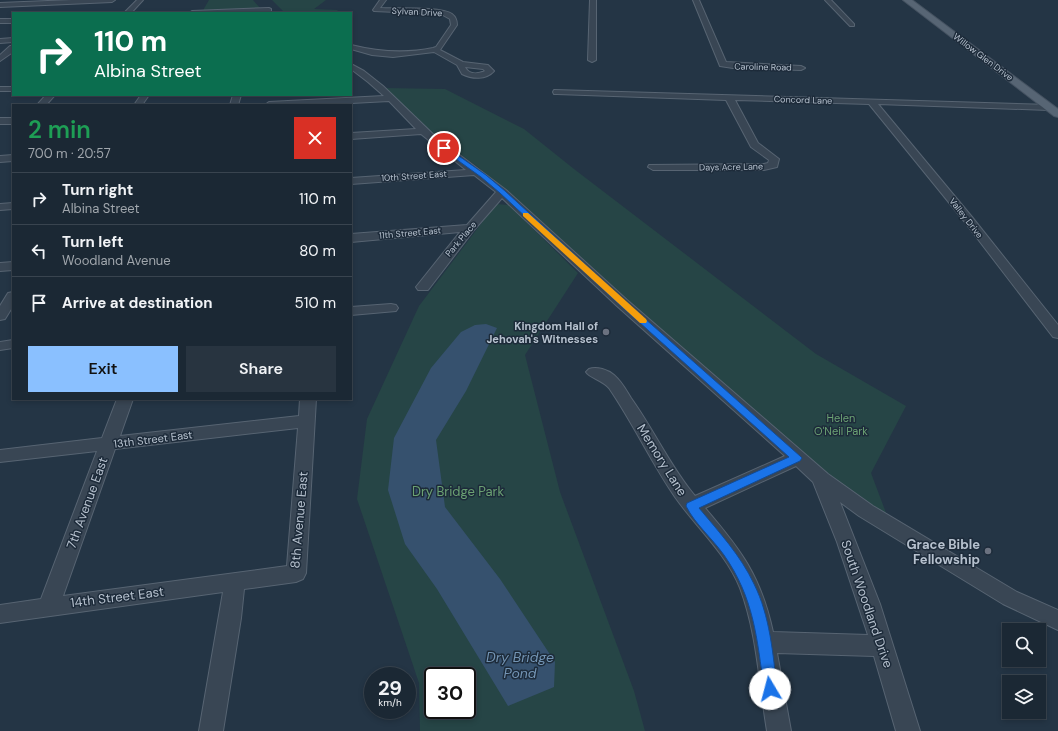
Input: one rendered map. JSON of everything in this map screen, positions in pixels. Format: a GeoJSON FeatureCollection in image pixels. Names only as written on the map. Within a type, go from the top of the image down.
{"type":"FeatureCollection","features":[{"type":"Feature","properties":{"kind":"main road","name":"Willow Glen Drive"},"geometry":{"type":"LineString","coordinates":[[908,0],[1058,114]]}},
{"type":"Feature","properties":{"kind":"street"},"geometry":{"type":"LineString","coordinates":[[0,4],[5,0]]}},
{"type":"Feature","properties":{"kind":"street"},"geometry":{"type":"LineString","coordinates":[[0,4],[112,0]]}},
{"type":"Feature","properties":{"kind":"street"},"geometry":{"type":"LineString","coordinates":[[129,12],[140,0]]}},
{"type":"Feature","properties":{"kind":"street","name":"Sylvan Drive"},"geometry":{"type":"LineString","coordinates":[[383,0],[376,10],[436,12],[451,16],[454,21],[454,25],[439,48],[435,50]]}},
{"type":"Feature","properties":{"kind":"street"},"geometry":{"type":"LineString","coordinates":[[592,60],[593,0]]}},
{"type":"Feature","properties":{"kind":"street","name":"Caroline Road"},"geometry":{"type":"LineString","coordinates":[[696,0],[723,64],[733,66],[801,68]]}},
{"type":"Feature","properties":{"kind":"street"},"geometry":{"type":"LineString","coordinates":[[828,0],[852,24]]}},
{"type":"Feature","properties":{"kind":"street"},"geometry":{"type":"LineString","coordinates":[[61,9],[71,1]]}},
{"type":"Feature","properties":{"kind":"street"},"geometry":{"type":"LineString","coordinates":[[199,12],[203,6]]}},
{"type":"Feature","properties":{"kind":"street"},"geometry":{"type":"LineString","coordinates":[[216,12],[269,9]]}},
{"type":"Feature","properties":{"kind":"street"},"geometry":{"type":"LineString","coordinates":[[0,21],[12,21]]}},
{"type":"Feature","properties":{"kind":"street"},"geometry":{"type":"LineString","coordinates":[[0,41],[12,40]]}},
{"type":"Feature","properties":{"kind":"street"},"geometry":{"type":"LineString","coordinates":[[352,47],[372,53],[388,55],[435,50],[461,64]]}},
{"type":"Feature","properties":{"kind":"street"},"geometry":{"type":"LineString","coordinates":[[2,62],[12,49]]}},
{"type":"Feature","properties":{"kind":"street"},"geometry":{"type":"LineString","coordinates":[[354,69],[370,78],[424,131],[502,192],[622,303],[822,480],[866,511],[1010,598],[1058,620]]}},
{"type":"Feature","properties":{"kind":"street"},"geometry":{"type":"LineString","coordinates":[[0,89],[12,89]]}},
{"type":"Feature","properties":{"kind":"street","name":"Concord Lane"},"geometry":{"type":"LineString","coordinates":[[557,92],[1048,107]]}},
{"type":"Feature","properties":{"kind":"street"},"geometry":{"type":"LineString","coordinates":[[42,104],[50,96]]}},
{"type":"Feature","properties":{"kind":"street"},"geometry":{"type":"LineString","coordinates":[[139,104],[145,96]]}},
{"type":"Feature","properties":{"kind":"street","name":"Days Acre Lane"},"geometry":{"type":"LineString","coordinates":[[653,167],[764,167],[773,165],[774,159],[754,145],[729,97]]}},
{"type":"Feature","properties":{"kind":"street"},"geometry":{"type":"LineString","coordinates":[[302,104],[392,98]]}},
{"type":"Feature","properties":{"kind":"street","name":"Valley Drive"},"geometry":{"type":"LineString","coordinates":[[872,102],[968,219],[1058,334]]}},
{"type":"Feature","properties":{"kind":"street"},"geometry":{"type":"LineString","coordinates":[[0,121],[12,121]]}},
{"type":"Feature","properties":{"kind":"street"},"geometry":{"type":"LineString","coordinates":[[352,136],[424,131]]}},
{"type":"Feature","properties":{"kind":"street"},"geometry":{"type":"LineString","coordinates":[[0,159],[12,158]]}},
{"type":"Feature","properties":{"kind":"street","name":"10th Street East"},"geometry":{"type":"LineString","coordinates":[[352,181],[476,172]]}},
{"type":"Feature","properties":{"kind":"street","name":"Park Place"},"geometry":{"type":"LineString","coordinates":[[423,287],[470,228],[502,192]]}},
{"type":"Feature","properties":{"kind":"street"},"geometry":{"type":"LineString","coordinates":[[0,207],[12,206]]}},
{"type":"Feature","properties":{"kind":"street","name":"11th Street East"},"geometry":{"type":"LineString","coordinates":[[352,238],[470,228]]}},
{"type":"Feature","properties":{"kind":"street"},"geometry":{"type":"LineString","coordinates":[[0,268],[12,266]]}},
{"type":"Feature","properties":{"kind":"street"},"geometry":{"type":"LineString","coordinates":[[0,316],[12,298]]}},
{"type":"Feature","properties":{"kind":"street"},"geometry":{"type":"LineString","coordinates":[[352,312],[391,308]]}},
{"type":"Feature","properties":{"kind":"street"},"geometry":{"type":"LineString","coordinates":[[0,346],[12,344]]}},
{"type":"Feature","properties":{"kind":"street","name":"Memory Lane"},"geometry":{"type":"LineString","coordinates":[[594,372],[606,376],[611,381],[633,412],[650,444],[674,482],[728,552],[743,574],[755,603],[764,642],[770,689],[779,731]]}},
{"type":"Feature","properties":{"kind":"street","name":"7th Avenue East"},"geometry":{"type":"LineString","coordinates":[[49,606],[125,400]]}},
{"type":"Feature","properties":{"kind":"street","name":"8th Avenue East"},"geometry":{"type":"LineString","coordinates":[[234,582],[296,573],[308,400]]}},
{"type":"Feature","properties":{"kind":"street","name":"13th Street East"},"geometry":{"type":"LineString","coordinates":[[0,456],[306,421]]}},
{"type":"Feature","properties":{"kind":"street"},"geometry":{"type":"LineString","coordinates":[[691,506],[797,458]]}},
{"type":"Feature","properties":{"kind":"street","name":"South Woodland Drive"},"geometry":{"type":"LineString","coordinates":[[822,480],[836,512],[882,646],[908,731]]}},
{"type":"Feature","properties":{"kind":"street"},"geometry":{"type":"LineString","coordinates":[[211,731],[230,618],[234,582]]}},
{"type":"Feature","properties":{"kind":"street","name":"14th Street East"},"geometry":{"type":"LineString","coordinates":[[0,614],[49,606],[234,582]]}},
{"type":"Feature","properties":{"kind":"street"},"geometry":{"type":"LineString","coordinates":[[764,642],[882,646]]}},
{"type":"Feature","properties":{"kind":"green space"},"geometry":{"type":"Polygon","coordinates":[[[209,0],[253,0],[261,9],[202,12],[209,0]]]}},
{"type":"Feature","properties":{"kind":"green space"},"geometry":{"type":"Polygon","coordinates":[[[272,0],[326,0],[314,9],[338,10],[336,12],[284,12],[272,0]]]}},
{"type":"Feature","properties":{"kind":"green space","name":"Helen O'Neil Park"},"geometry":{"type":"Polygon","coordinates":[[[383,88],[445,89],[524,129],[816,354],[906,406],[871,473],[888,518],[852,495],[666,336],[478,167],[429,132],[383,88]]]}},
{"type":"Feature","properties":{"kind":"green space","name":"Dry Bridge Park"},"geometry":{"type":"Polygon","coordinates":[[[496,204],[509,205],[578,273],[525,355],[560,492],[634,691],[645,731],[420,731],[419,683],[416,674],[416,667],[414,667],[357,499],[367,419],[419,306],[496,204]]]}},
{"type":"Feature","properties":{"kind":"water","name":"Dry Bridge Pond"},"geometry":{"type":"Polygon","coordinates":[[[486,324],[497,328],[466,391],[436,440],[445,507],[500,579],[555,662],[554,687],[508,706],[437,589],[405,544],[388,490],[394,438],[431,368],[461,332],[475,325],[486,324]]]}},
{"type":"Feature","properties":{"kind":"slow traffic"},"geometry":{"type":"LineString","coordinates":[[526,215],[643,321]]}},
{"type":"Feature","properties":{"kind":"place","name":"Kingdom Hall of Jehovah's Witnesses"},"geometry":{"type":"Point","coordinates":[606,332]}},
{"type":"Feature","properties":{"kind":"place","name":"Grace Bible Fellowship"},"geometry":{"type":"Point","coordinates":[988,551]}},
{"type":"Feature","properties":{"kind":"route"},"geometry":{"type":"LineString","coordinates":[[444,148],[483,176],[502,192],[622,303],[797,458],[691,506],[728,552],[743,574],[749,586],[755,603],[764,642],[770,689]]}}]}
